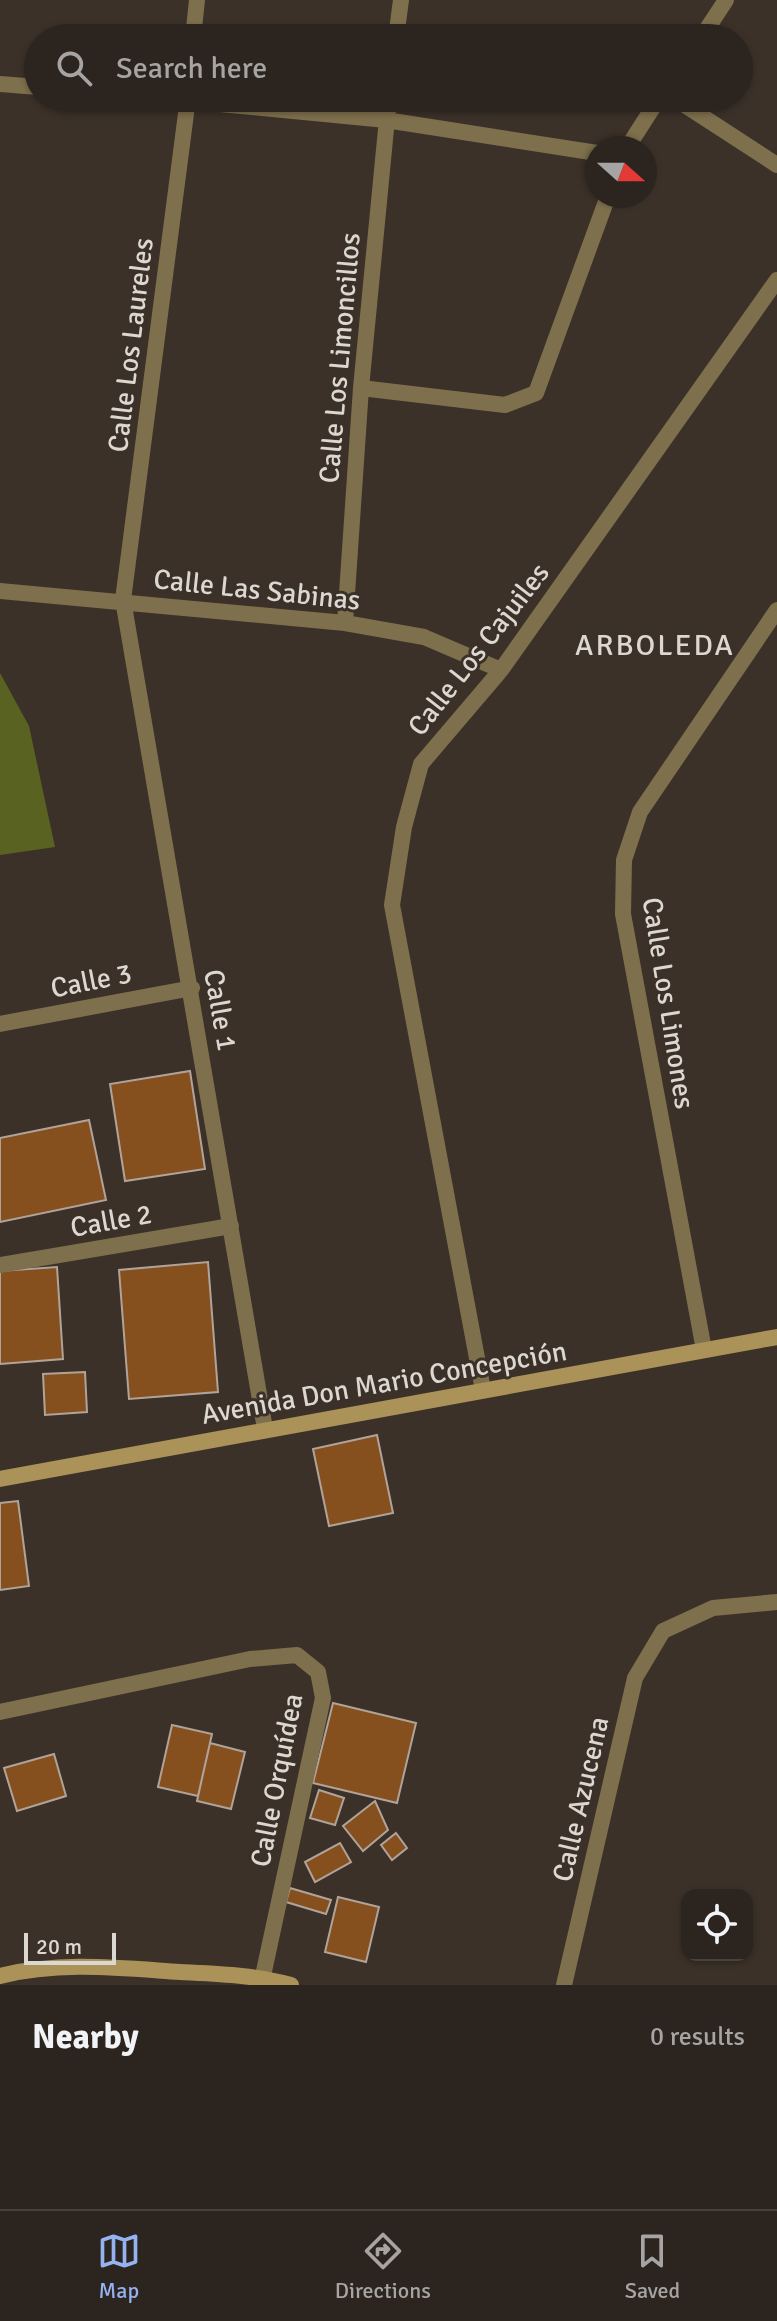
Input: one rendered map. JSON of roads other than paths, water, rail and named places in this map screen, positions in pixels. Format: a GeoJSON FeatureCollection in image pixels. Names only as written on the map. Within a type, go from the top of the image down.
{"type":"FeatureCollection","features":[{"type":"Feature","properties":{"kind":"street"},"geometry":{"type":"LineString","coordinates":[[194,24],[197,0]]}},
{"type":"Feature","properties":{"kind":"street"},"geometry":{"type":"LineString","coordinates":[[398,24],[401,0]]}},
{"type":"Feature","properties":{"kind":"street"},"geometry":{"type":"LineString","coordinates":[[710,24],[726,0]]}},
{"type":"Feature","properties":{"kind":"street"},"geometry":{"type":"LineString","coordinates":[[0,84],[24,86]]}},
{"type":"Feature","properties":{"kind":"street","name":"Calle Los Laureles"},"geometry":{"type":"LineString","coordinates":[[123,600],[186,112]]}},
{"type":"Feature","properties":{"kind":"street"},"geometry":{"type":"LineString","coordinates":[[311,112],[386,120],[585,151]]}},
{"type":"Feature","properties":{"kind":"street","name":"Calle Los Limoncillos"},"geometry":{"type":"LineString","coordinates":[[345,623],[361,388],[387,112]]}},
{"type":"Feature","properties":{"kind":"street"},"geometry":{"type":"LineString","coordinates":[[635,136],[650,112]]}},
{"type":"Feature","properties":{"kind":"street"},"geometry":{"type":"LineString","coordinates":[[696,112],[777,165]]}},
{"type":"Feature","properties":{"kind":"street"},"geometry":{"type":"LineString","coordinates":[[361,388],[505,405],[536,393],[604,208]]}},
{"type":"Feature","properties":{"kind":"street","name":"Calle Los Cajuiles"},"geometry":{"type":"LineString","coordinates":[[483,1390],[392,905],[404,827],[421,764],[501,670],[777,280]]}},
{"type":"Feature","properties":{"kind":"street","name":"Calle Las Sabinas"},"geometry":{"type":"LineString","coordinates":[[0,591],[345,623],[424,637],[501,670]]}},
{"type":"Feature","properties":{"kind":"street","name":"Calle 1"},"geometry":{"type":"LineString","coordinates":[[123,600],[192,988],[265,1429]]}},
{"type":"Feature","properties":{"kind":"street","name":"Calle Los Limones"},"geometry":{"type":"LineString","coordinates":[[704,1350],[623,914],[624,860],[640,812],[777,610]]}},
{"type":"Feature","properties":{"kind":"street","name":"Calle 3"},"geometry":{"type":"LineString","coordinates":[[0,1024],[192,988]]}},
{"type":"Feature","properties":{"kind":"street","name":"Calle 2"},"geometry":{"type":"LineString","coordinates":[[0,1265],[231,1226]]}},
{"type":"Feature","properties":{"kind":"street","name":"Avenida Don Mario Concepción"},"geometry":{"type":"LineString","coordinates":[[0,1479],[777,1337]]}},
{"type":"Feature","properties":{"kind":"street","name":"Calle Azucena"},"geometry":{"type":"LineString","coordinates":[[564,1985],[635,1678],[663,1631],[713,1608],[777,1602]]}},
{"type":"Feature","properties":{"kind":"street","name":"Calle Orquídea"},"geometry":{"type":"LineString","coordinates":[[0,1712],[250,1659],[297,1655],[318,1672],[323,1698],[262,1981]]}},
{"type":"Feature","properties":{"kind":"street"},"geometry":{"type":"LineString","coordinates":[[0,1976],[34,1967],[110,1967],[291,1985]]}},
{"type":"Feature","properties":{"kind":"district","name":"ARBOLEDA"},"geometry":{"type":"Point","coordinates":[655,645]}}]}
